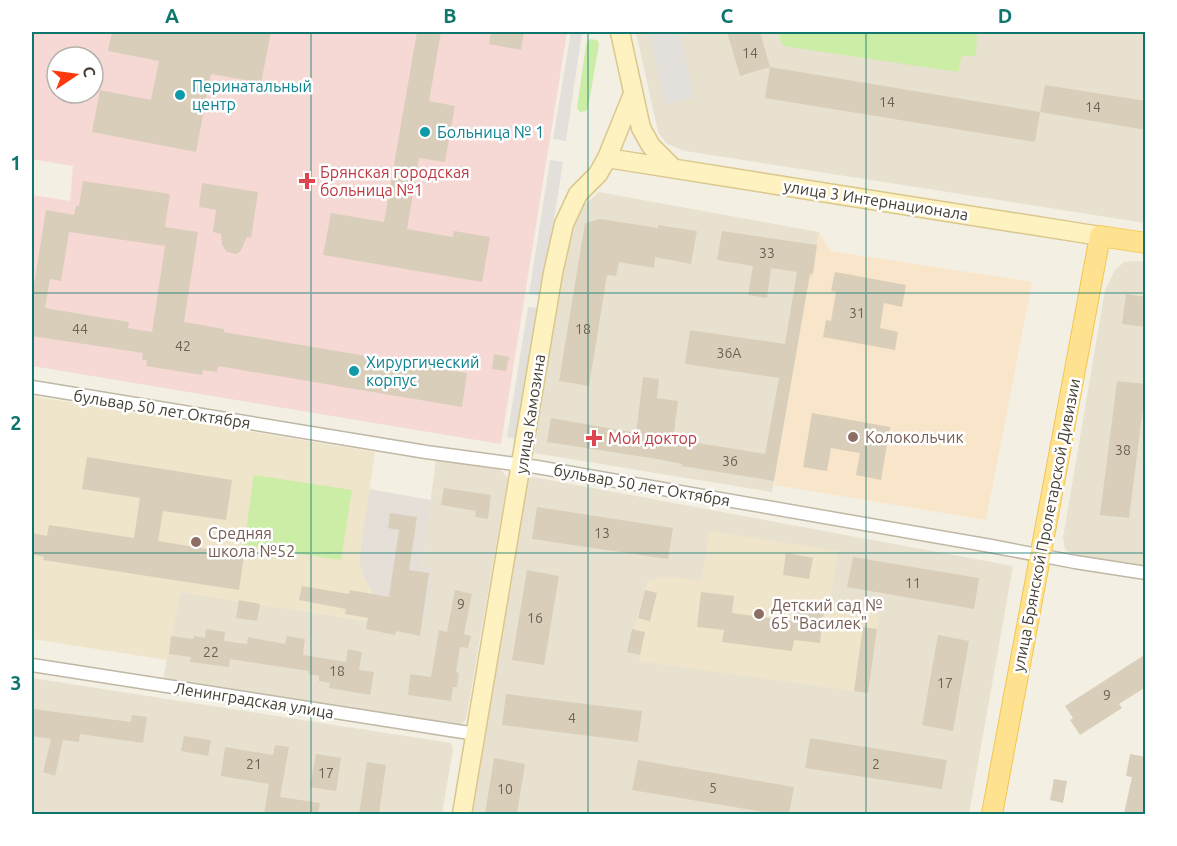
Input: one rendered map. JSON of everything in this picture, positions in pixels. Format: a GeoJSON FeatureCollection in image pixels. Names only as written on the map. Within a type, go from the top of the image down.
{"type":"FeatureCollection","features":[{"type":"Feature","properties":{"kind":"main road","name":"улица 3 Интернационала"},"geometry":{"type":"LineString","coordinates":[[1100,236],[1146,243]]}},
{"type":"Feature","properties":{"kind":"main road","name":"улица Брянской Пролетарской Дивизии"},"geometry":{"type":"LineString","coordinates":[[992,814],[1100,236]]}},
{"type":"Feature","properties":{"kind":"street"},"geometry":{"type":"LineString","coordinates":[[620,32],[641,128],[651,146],[672,167]]}},
{"type":"Feature","properties":{"kind":"street","name":"улица Камозина"},"geometry":{"type":"LineString","coordinates":[[462,814],[553,273],[564,224],[578,194],[598,174],[607,158],[633,94]]}},
{"type":"Feature","properties":{"kind":"street","name":"улица 3 Интернационала"},"geometry":{"type":"LineString","coordinates":[[607,158],[1100,236]]}},
{"type":"Feature","properties":{"kind":"street","name":"бульвар 50 лет Октября"},"geometry":{"type":"LineString","coordinates":[[32,387],[426,452],[522,465],[1146,573]]}},
{"type":"Feature","properties":{"kind":"street","name":"Ленинградская улица"},"geometry":{"type":"LineString","coordinates":[[32,665],[476,734]]}},
{"type":"Feature","properties":{"kind":"shaded area","name":"Брянская городская больница №1"},"geometry":{"type":"Polygon","coordinates":[[[32,32],[567,32],[501,444],[32,366],[32,195],[70,201],[73,166],[32,159],[32,32]]]}},
{"type":"Feature","properties":{"kind":"shaded area"},"geometry":{"type":"Polygon","coordinates":[[[571,32],[582,32],[566,141],[553,139],[571,32]]]}},
{"type":"Feature","properties":{"kind":"shaded area"},"geometry":{"type":"Polygon","coordinates":[[[636,32],[1145,32],[1145,223],[685,151],[667,144],[658,132],[636,32]]]}},
{"type":"Feature","properties":{"kind":"shaded area"},"geometry":{"type":"Polygon","coordinates":[[[649,32],[680,32],[694,97],[665,104],[649,32]]]}},
{"type":"Feature","properties":{"kind":"shaded area"},"geometry":{"type":"Polygon","coordinates":[[[550,160],[563,162],[542,296],[529,294],[550,160]]]}},
{"type":"Feature","properties":{"kind":"shaded area"},"geometry":{"type":"Polygon","coordinates":[[[599,192],[819,232],[812,278],[809,277],[772,492],[534,453],[566,248],[582,207],[599,192]]]}},
{"type":"Feature","properties":{"kind":"shaded area"},"geometry":{"type":"Polygon","coordinates":[[[819,232],[830,251],[1032,282],[986,520],[774,485],[809,277],[812,277],[819,232]]]}},
{"type":"Feature","properties":{"kind":"shaded area"},"geometry":{"type":"Polygon","coordinates":[[[1124,262],[1145,262],[1145,568],[1074,556],[1065,549],[1063,538],[1105,290],[1115,270],[1124,262]]]}},
{"type":"Feature","properties":{"kind":"shaded area"},"geometry":{"type":"Polygon","coordinates":[[[528,307],[547,309],[525,440],[507,437],[528,307]]]}},
{"type":"Feature","properties":{"kind":"shaded area","name":"Средняя школа №52"},"geometry":{"type":"Polygon","coordinates":[[[32,396],[375,452],[359,560],[364,579],[372,592],[368,621],[180,592],[167,660],[32,639],[32,396]]]}},
{"type":"Feature","properties":{"kind":"shaded area"},"geometry":{"type":"Polygon","coordinates":[[[436,459],[500,469],[508,478],[466,719],[460,726],[163,680],[180,592],[367,621],[422,567],[436,459]]]}},
{"type":"Feature","properties":{"kind":"shaded area"},"geometry":{"type":"Polygon","coordinates":[[[523,475],[1013,566],[969,814],[465,814],[523,475]]]}},
{"type":"Feature","properties":{"kind":"shaded area"},"geometry":{"type":"Polygon","coordinates":[[[369,489],[431,500],[422,567],[434,570],[426,617],[370,608],[372,592],[364,579],[359,560],[369,489]]]}},
{"type":"Feature","properties":{"kind":"shaded area","name":"Детский сад № 65 \"Василек\""},"geometry":{"type":"Polygon","coordinates":[[[709,531],[838,551],[830,601],[880,610],[868,693],[639,661],[640,655],[627,652],[648,579],[654,580],[660,577],[702,580],[709,531]]]}},
{"type":"Feature","properties":{"kind":"shaded area"},"geometry":{"type":"Polygon","coordinates":[[[32,678],[451,743],[453,749],[442,814],[32,814],[32,678]]]}},
{"type":"Feature","properties":{"kind":"green space"},"geometry":{"type":"Polygon","coordinates":[[[778,32],[969,32],[977,35],[976,56],[962,56],[958,72],[783,46],[778,32]]]}},
{"type":"Feature","properties":{"kind":"green space"},"geometry":{"type":"Polygon","coordinates":[[[589,39],[597,40],[599,44],[588,108],[580,112],[577,108],[586,45],[589,39]]]}},
{"type":"Feature","properties":{"kind":"green space"},"geometry":{"type":"Polygon","coordinates":[[[254,475],[352,490],[341,560],[244,545],[254,475]]]}},
{"type":"Feature","properties":{"kind":"building","name":"Перинатальный центр"},"geometry":{"type":"Polygon","coordinates":[[[112,32],[271,32],[261,83],[211,74],[196,152],[92,132],[97,105],[105,105],[105,91],[151,100],[159,61],[108,51],[112,32]]]}},
{"type":"Feature","properties":{"kind":"building","name":"Больница № 1"},"geometry":{"type":"Polygon","coordinates":[[[417,32],[441,32],[429,101],[455,106],[445,162],[419,158],[407,229],[453,237],[454,231],[490,237],[482,282],[323,255],[331,213],[384,222],[417,32]]]}},
{"type":"Feature","properties":{"kind":"building"},"geometry":{"type":"Polygon","coordinates":[[[491,32],[524,32],[521,50],[489,44],[491,32]]]}},
{"type":"Feature","properties":{"kind":"building"},"geometry":{"type":"Polygon","coordinates":[[[727,32],[760,32],[770,67],[740,76],[727,32]]]}},
{"type":"Feature","properties":{"kind":"building"},"geometry":{"type":"Polygon","coordinates":[[[770,67],[1040,112],[1035,142],[765,98],[770,67]]]}},
{"type":"Feature","properties":{"kind":"building"},"geometry":{"type":"Polygon","coordinates":[[[1045,85],[1146,101],[1146,130],[1040,112],[1045,85]]]}},
{"type":"Feature","properties":{"kind":"building"},"geometry":{"type":"Polygon","coordinates":[[[83,181],[170,194],[165,227],[198,232],[184,322],[224,329],[224,332],[467,373],[462,407],[218,366],[217,372],[203,370],[202,375],[146,366],[147,360],[142,360],[143,353],[32,336],[32,297],[46,210],[74,215],[76,206],[79,206],[83,181]],[[69,232],[61,281],[50,279],[45,308],[129,322],[128,328],[152,332],[165,246],[69,232]]]}},
{"type":"Feature","properties":{"kind":"building"},"geometry":{"type":"Polygon","coordinates":[[[202,183],[258,192],[251,238],[247,237],[240,252],[236,254],[227,252],[222,245],[221,234],[213,232],[216,210],[199,207],[202,183]]]}},
{"type":"Feature","properties":{"kind":"building"},"geometry":{"type":"Polygon","coordinates":[[[600,219],[658,228],[658,225],[697,231],[691,264],[655,257],[654,268],[619,262],[616,276],[607,275],[589,386],[559,381],[585,223],[600,219]]]}},
{"type":"Feature","properties":{"kind":"building"},"geometry":{"type":"Polygon","coordinates":[[[722,231],[817,245],[774,481],[682,466],[682,464],[657,459],[547,442],[551,418],[636,433],[643,377],[659,379],[657,398],[678,401],[673,439],[765,454],[779,378],[685,364],[690,330],[785,344],[797,272],[771,268],[767,298],[748,295],[753,266],[717,260],[722,231]]]}},
{"type":"Feature","properties":{"kind":"building"},"geometry":{"type":"Polygon","coordinates":[[[835,272],[906,285],[902,307],[884,303],[880,328],[898,332],[895,350],[823,337],[826,320],[831,321],[836,292],[831,291],[835,272]]]}},
{"type":"Feature","properties":{"kind":"building"},"geometry":{"type":"Polygon","coordinates":[[[1126,294],[1146,297],[1146,327],[1122,324],[1126,294]]]}},
{"type":"Feature","properties":{"kind":"building"},"geometry":{"type":"Polygon","coordinates":[[[494,354],[509,357],[506,371],[492,369],[494,354]]]}},
{"type":"Feature","properties":{"kind":"building"},"geometry":{"type":"Polygon","coordinates":[[[1117,381],[1146,384],[1129,518],[1100,515],[1117,381]]]}},
{"type":"Feature","properties":{"kind":"building"},"geometry":{"type":"Polygon","coordinates":[[[812,413],[890,427],[881,480],[856,475],[860,453],[831,448],[827,471],[803,467],[812,413]]]}},
{"type":"Feature","properties":{"kind":"building"},"geometry":{"type":"Polygon","coordinates":[[[87,457],[232,480],[226,520],[163,511],[158,541],[244,555],[239,590],[43,560],[44,557],[32,554],[32,533],[47,536],[49,525],[134,538],[140,498],[82,489],[87,457]]]}},
{"type":"Feature","properties":{"kind":"building"},"geometry":{"type":"Polygon","coordinates":[[[444,488],[491,495],[488,519],[475,517],[476,511],[441,505],[444,488]]]}},
{"type":"Feature","properties":{"kind":"building"},"geometry":{"type":"Polygon","coordinates":[[[537,507],[673,528],[668,559],[532,539],[537,507]]]}},
{"type":"Feature","properties":{"kind":"building"},"geometry":{"type":"Polygon","coordinates":[[[390,513],[417,517],[409,570],[429,573],[420,636],[396,631],[395,635],[366,629],[368,618],[345,614],[346,609],[299,600],[302,586],[349,594],[350,590],[389,597],[399,530],[388,528],[390,513]]]}},
{"type":"Feature","properties":{"kind":"building"},"geometry":{"type":"Polygon","coordinates":[[[786,553],[813,558],[809,579],[783,575],[786,553]]]}},
{"type":"Feature","properties":{"kind":"building"},"geometry":{"type":"Polygon","coordinates":[[[853,557],[979,578],[974,609],[847,587],[853,557]]]}},
{"type":"Feature","properties":{"kind":"building"},"geometry":{"type":"Polygon","coordinates":[[[527,570],[559,576],[544,665],[512,660],[527,570]]]}},
{"type":"Feature","properties":{"kind":"building"},"geometry":{"type":"Polygon","coordinates":[[[455,590],[472,594],[464,634],[471,636],[468,648],[460,647],[456,672],[459,673],[457,687],[453,687],[451,701],[408,695],[410,674],[431,677],[439,630],[447,632],[455,590]]]}},
{"type":"Feature","properties":{"kind":"building"},"geometry":{"type":"Polygon","coordinates":[[[645,590],[657,593],[650,621],[638,618],[645,590]]]}},
{"type":"Feature","properties":{"kind":"building"},"geometry":{"type":"Polygon","coordinates":[[[701,592],[734,596],[732,613],[792,621],[794,607],[824,611],[820,643],[794,640],[792,651],[722,642],[724,630],[697,627],[701,592]]]}},
{"type":"Feature","properties":{"kind":"building"},"geometry":{"type":"Polygon","coordinates":[[[239,600],[260,604],[257,621],[236,618],[239,600]]]}},
{"type":"Feature","properties":{"kind":"building"},"geometry":{"type":"Polygon","coordinates":[[[863,627],[877,629],[868,693],[854,691],[863,627]]]}},
{"type":"Feature","properties":{"kind":"building"},"geometry":{"type":"Polygon","coordinates":[[[206,629],[225,632],[224,641],[247,644],[248,637],[285,644],[287,636],[305,639],[303,655],[346,662],[348,649],[362,652],[359,670],[374,672],[370,695],[329,688],[330,683],[319,681],[319,676],[309,674],[309,671],[230,659],[229,667],[190,662],[191,657],[169,654],[171,636],[205,638],[206,629]]]}},
{"type":"Feature","properties":{"kind":"building"},"geometry":{"type":"Polygon","coordinates":[[[632,629],[645,632],[640,655],[627,652],[632,629]]]}},
{"type":"Feature","properties":{"kind":"building"},"geometry":{"type":"Polygon","coordinates":[[[938,635],[969,641],[953,731],[922,725],[938,635]]]}},
{"type":"Feature","properties":{"kind":"building"},"geometry":{"type":"Polygon","coordinates":[[[1146,654],[1146,687],[1119,704],[1122,708],[1080,735],[1070,720],[1073,718],[1065,706],[1146,654]]]}},
{"type":"Feature","properties":{"kind":"building"},"geometry":{"type":"Polygon","coordinates":[[[506,694],[642,711],[638,742],[502,725],[506,694]]]}},
{"type":"Feature","properties":{"kind":"building"},"geometry":{"type":"Polygon","coordinates":[[[33,709],[131,722],[132,715],[147,717],[143,743],[80,734],[79,742],[63,740],[55,776],[43,772],[51,739],[32,736],[33,709]]]}},
{"type":"Feature","properties":{"kind":"building"},"geometry":{"type":"Polygon","coordinates":[[[184,736],[211,740],[208,756],[181,751],[184,736]]]}},
{"type":"Feature","properties":{"kind":"building"},"geometry":{"type":"Polygon","coordinates":[[[810,738],[947,760],[942,789],[805,768],[810,738]]]}},
{"type":"Feature","properties":{"kind":"building"},"geometry":{"type":"Polygon","coordinates":[[[275,745],[289,747],[280,797],[320,803],[318,814],[264,814],[269,784],[221,776],[225,747],[273,755],[275,745]]]}},
{"type":"Feature","properties":{"kind":"building"},"geometry":{"type":"Polygon","coordinates":[[[316,754],[341,758],[336,791],[310,787],[316,754]]]}},
{"type":"Feature","properties":{"kind":"building"},"geometry":{"type":"Polygon","coordinates":[[[1130,754],[1146,757],[1146,814],[1124,814],[1132,777],[1126,776],[1130,754]]]}},
{"type":"Feature","properties":{"kind":"building"},"geometry":{"type":"Polygon","coordinates":[[[494,758],[525,764],[517,814],[485,814],[494,758]]]}},
{"type":"Feature","properties":{"kind":"building"},"geometry":{"type":"Polygon","coordinates":[[[638,760],[794,787],[789,814],[776,814],[632,790],[638,760]]]}},
{"type":"Feature","properties":{"kind":"building"},"geometry":{"type":"Polygon","coordinates":[[[367,762],[386,765],[379,814],[359,814],[367,762]]]}},
{"type":"Feature","properties":{"kind":"building"},"geometry":{"type":"Polygon","coordinates":[[[1054,779],[1067,781],[1063,803],[1050,800],[1054,779]]]}},
{"type":"Feature","properties":{"kind":"place","name":"Перинатальный центр"},"geometry":{"type":"Point","coordinates":[180,95]}},
{"type":"Feature","properties":{"kind":"place","name":"Больница № 1"},"geometry":{"type":"Point","coordinates":[425,132]}},
{"type":"Feature","properties":{"kind":"place","name":"Брянская городская больница №1"},"geometry":{"type":"Point","coordinates":[307,181]}},
{"type":"Feature","properties":{"kind":"place","name":"Хирургический корпус"},"geometry":{"type":"Point","coordinates":[354,371]}},
{"type":"Feature","properties":{"kind":"place","name":"Колокольчик"},"geometry":{"type":"Point","coordinates":[853,437]}},
{"type":"Feature","properties":{"kind":"place","name":"Мой доктор"},"geometry":{"type":"Point","coordinates":[594,438]}},
{"type":"Feature","properties":{"kind":"place","name":"Средняя школа №52"},"geometry":{"type":"Point","coordinates":[196,542]}},
{"type":"Feature","properties":{"kind":"place","name":"Детский сад № 65 \"Василек\""},"geometry":{"type":"Point","coordinates":[759,614]}}]}
